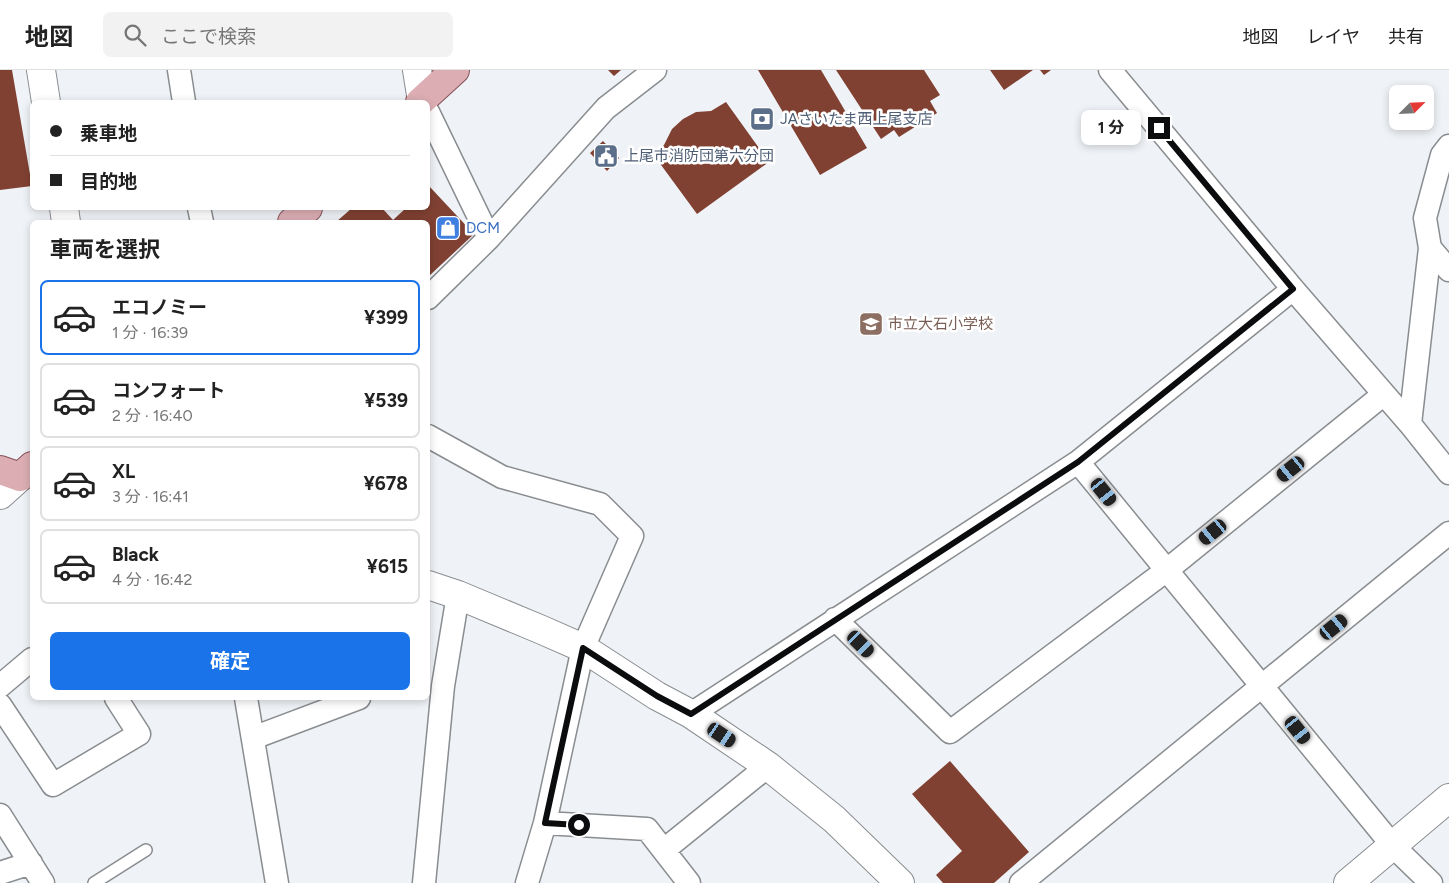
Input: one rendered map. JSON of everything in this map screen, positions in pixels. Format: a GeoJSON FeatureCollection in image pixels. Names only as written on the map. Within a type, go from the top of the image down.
{"type":"FeatureCollection","features":[{"type":"Feature","properties":{"kind":"main road"},"geometry":{"type":"LineString","coordinates":[[428,100],[455,70]]}},
{"type":"Feature","properties":{"kind":"main road"},"geometry":{"type":"LineString","coordinates":[[294,220],[306,210]]}},
{"type":"Feature","properties":{"kind":"street"},"geometry":{"type":"LineString","coordinates":[[41,70],[46,100]]}},
{"type":"Feature","properties":{"kind":"street"},"geometry":{"type":"LineString","coordinates":[[179,70],[184,100]]}},
{"type":"Feature","properties":{"kind":"street"},"geometry":{"type":"LineString","coordinates":[[417,70],[422,100]]}},
{"type":"Feature","properties":{"kind":"street"},"geometry":{"type":"LineString","coordinates":[[430,296],[489,238],[606,108],[655,70]]}},
{"type":"Feature","properties":{"kind":"street"},"geometry":{"type":"LineString","coordinates":[[1110,70],[1293,289],[1410,424],[1449,473]]}},
{"type":"Feature","properties":{"kind":"street"},"geometry":{"type":"LineString","coordinates":[[430,119],[489,238]]}},
{"type":"Feature","properties":{"kind":"street"},"geometry":{"type":"LineString","coordinates":[[1410,424],[1430,248],[1425,218],[1442,155],[1449,146]]}},
{"type":"Feature","properties":{"kind":"street"},"geometry":{"type":"LineString","coordinates":[[1430,248],[1449,270]]}},
{"type":"Feature","properties":{"kind":"street"},"geometry":{"type":"LineString","coordinates":[[691,714],[1078,462],[1293,289]]}},
{"type":"Feature","properties":{"kind":"street"},"geometry":{"type":"LineString","coordinates":[[835,619],[950,732],[1167,570],[1384,394]]}},
{"type":"Feature","properties":{"kind":"street"},"geometry":{"type":"LineString","coordinates":[[430,437],[502,477],[600,504],[632,536],[583,648],[545,823],[527,883]]}},
{"type":"Feature","properties":{"kind":"street"},"geometry":{"type":"LineString","coordinates":[[1078,462],[1393,846],[1431,883]]}},
{"type":"Feature","properties":{"kind":"street"},"geometry":{"type":"LineString","coordinates":[[0,495],[21,473]]}},
{"type":"Feature","properties":{"kind":"street"},"geometry":{"type":"LineString","coordinates":[[1021,883],[1449,533]]}},
{"type":"Feature","properties":{"kind":"street"},"geometry":{"type":"LineString","coordinates":[[430,586],[458,595],[583,648],[657,696],[691,714],[768,766],[834,819],[900,883]]}},
{"type":"Feature","properties":{"kind":"street"},"geometry":{"type":"LineString","coordinates":[[424,883],[435,684],[458,595]]}},
{"type":"Feature","properties":{"kind":"street"},"geometry":{"type":"LineString","coordinates":[[3,678],[30,660]]}},
{"type":"Feature","properties":{"kind":"street"},"geometry":{"type":"LineString","coordinates":[[0,705],[53,785],[139,734],[117,700]]}},
{"type":"Feature","properties":{"kind":"street"},"geometry":{"type":"LineString","coordinates":[[246,700],[277,883]]}},
{"type":"Feature","properties":{"kind":"street"},"geometry":{"type":"LineString","coordinates":[[253,738],[354,700]]}},
{"type":"Feature","properties":{"kind":"street"},"geometry":{"type":"LineString","coordinates":[[664,850],[768,766]]}},
{"type":"Feature","properties":{"kind":"street"},"geometry":{"type":"LineString","coordinates":[[1348,883],[1449,798]]}},
{"type":"Feature","properties":{"kind":"street"},"geometry":{"type":"LineString","coordinates":[[0,815],[43,883]]}},
{"type":"Feature","properties":{"kind":"street"},"geometry":{"type":"LineString","coordinates":[[545,823],[647,829],[689,883]]}},
{"type":"Feature","properties":{"kind":"street"},"geometry":{"type":"LineString","coordinates":[[0,873],[31,863]]}},
{"type":"Feature","properties":{"kind":"lane"},"geometry":{"type":"LineString","coordinates":[[94,883],[146,850]]}},
{"type":"Feature","properties":{"kind":"building"},"geometry":{"type":"Polygon","coordinates":[[[0,70],[12,70],[30,174],[30,186],[0,190],[0,70]]]}},
{"type":"Feature","properties":{"kind":"building"},"geometry":{"type":"Polygon","coordinates":[[[608,70],[621,70],[614,76],[608,70]]]}},
{"type":"Feature","properties":{"kind":"building"},"geometry":{"type":"Polygon","coordinates":[[[758,70],[821,70],[867,148],[820,175],[758,70]]]}},
{"type":"Feature","properties":{"kind":"building"},"geometry":{"type":"Polygon","coordinates":[[[836,70],[924,70],[940,95],[930,101],[937,113],[899,137],[894,130],[881,139],[836,70]]]}},
{"type":"Feature","properties":{"kind":"building"},"geometry":{"type":"Polygon","coordinates":[[[990,70],[1033,70],[1004,90],[990,70]]]}},
{"type":"Feature","properties":{"kind":"building"},"geometry":{"type":"Polygon","coordinates":[[[1040,70],[1051,70],[1044,75],[1040,70]]]}},
{"type":"Feature","properties":{"kind":"building"},"geometry":{"type":"Polygon","coordinates":[[[726,102],[769,162],[697,214],[653,154],[664,145],[672,129],[683,119],[696,112],[711,111],[726,102]]]}},
{"type":"Feature","properties":{"kind":"building"},"geometry":{"type":"Polygon","coordinates":[[[603,141],[619,158],[607,171],[590,153],[603,141]]]}},
{"type":"Feature","properties":{"kind":"building","name":"DCM"},"geometry":{"type":"Polygon","coordinates":[[[430,187],[474,234],[430,275],[430,220],[393,220],[404,210],[430,210],[430,187]]]}},
{"type":"Feature","properties":{"kind":"building","name":"DCM"},"geometry":{"type":"Polygon","coordinates":[[[350,210],[384,210],[393,220],[338,220],[350,210]]]}},
{"type":"Feature","properties":{"kind":"building"},"geometry":{"type":"Polygon","coordinates":[[[950,761],[1029,852],[994,883],[943,883],[936,875],[962,851],[912,794],[950,761]]]}},
{"type":"Feature","properties":{"kind":"place","name":"JAさいたま西上尾支店"},"geometry":{"type":"Point","coordinates":[762,119]}},
{"type":"Feature","properties":{"kind":"place","name":"上尾市消防団第六分団"},"geometry":{"type":"Point","coordinates":[606,156]}},
{"type":"Feature","properties":{"kind":"place","name":"DCM"},"geometry":{"type":"Point","coordinates":[448,228]}},
{"type":"Feature","properties":{"kind":"place","name":"市立大石小学校"},"geometry":{"type":"Point","coordinates":[871,324]}},
{"type":"Feature","properties":{"kind":"route"},"geometry":{"type":"LineString","coordinates":[[579,825],[545,823],[583,648],[657,696],[691,714],[1078,462],[1293,289],[1159,128]]}}]}
